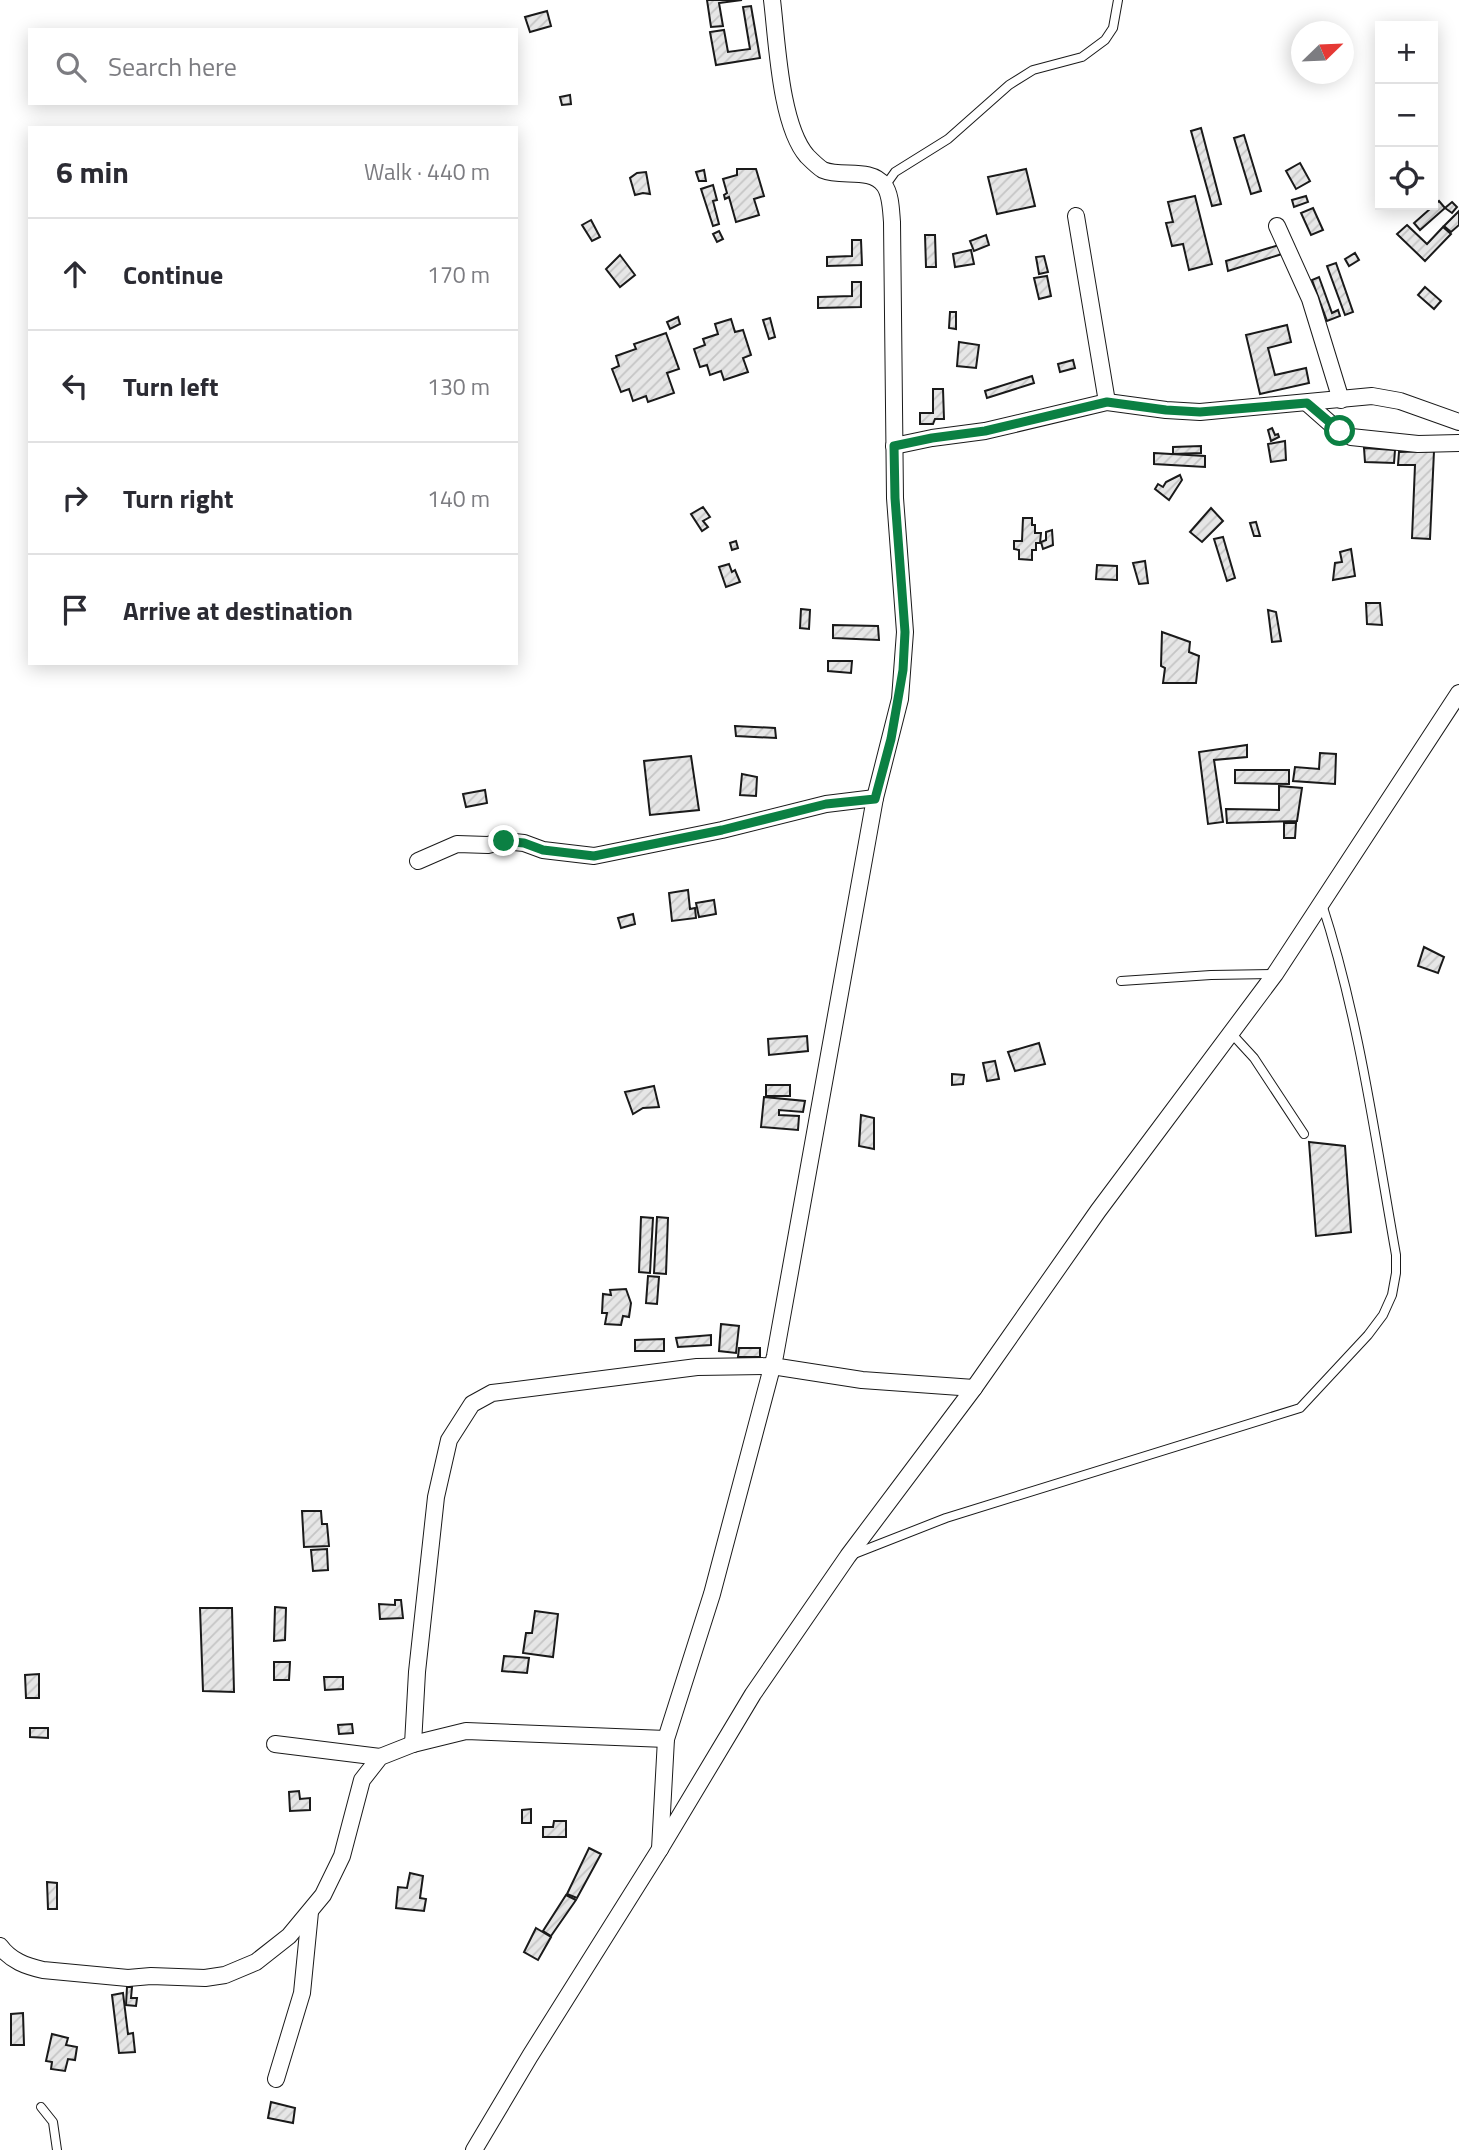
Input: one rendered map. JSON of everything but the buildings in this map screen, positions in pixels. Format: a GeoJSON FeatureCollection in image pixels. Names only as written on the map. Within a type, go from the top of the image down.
{"type":"FeatureCollection","features":[{"type":"Feature","properties":{"kind":"street"},"geometry":{"type":"LineString","coordinates":[[660,1849],[666,1740],[712,1594],[772,1366],[875,799],[900,699],[904,657],[905,632],[895,498],[892,222],[885,186],[875,178],[862,174],[822,169],[805,154],[795,133],[783,89],[772,0]]}},
{"type":"Feature","properties":{"kind":"street"},"geometry":{"type":"LineString","coordinates":[[1076,216],[1107,402]]}},
{"type":"Feature","properties":{"kind":"street"},"geometry":{"type":"LineString","coordinates":[[1277,226],[1310,299],[1341,400]]}},
{"type":"Feature","properties":{"kind":"street"},"geometry":{"type":"LineString","coordinates":[[894,446],[985,431],[1107,402],[1200,412],[1372,396],[1384,397],[1459,422]]}},
{"type":"Feature","properties":{"kind":"street"},"geometry":{"type":"LineString","coordinates":[[1307,403],[1340,431],[1352,437],[1418,444],[1459,443]]}},
{"type":"Feature","properties":{"kind":"street"},"geometry":{"type":"LineString","coordinates":[[474,2150],[753,1694],[848,1556],[974,1388],[1098,1211],[1275,974],[1459,693]]}},
{"type":"Feature","properties":{"kind":"street"},"geometry":{"type":"LineString","coordinates":[[418,861],[457,844],[488,845],[504,841],[524,843],[543,850],[594,856],[722,830],[826,804],[875,799]]}},
{"type":"Feature","properties":{"kind":"street"},"geometry":{"type":"LineString","coordinates":[[413,1744],[417,1672],[436,1497],[449,1440],[472,1404],[492,1393],[697,1367],[772,1366],[862,1380],[974,1388]]}},
{"type":"Feature","properties":{"kind":"street"},"geometry":{"type":"LineString","coordinates":[[275,1744],[380,1756],[413,1744],[466,1731],[666,1740]]}},
{"type":"Feature","properties":{"kind":"street"},"geometry":{"type":"LineString","coordinates":[[0,1946],[12,1958],[30,1967],[128,1978],[205,1978],[247,1968],[289,1936],[323,1895],[337,1868],[362,1780],[380,1756]]}},
{"type":"Feature","properties":{"kind":"street"},"geometry":{"type":"LineString","coordinates":[[276,2079],[302,1993],[310,1912]]}},
{"type":"Feature","properties":{"kind":"lane"},"geometry":{"type":"LineString","coordinates":[[885,186],[895,172],[948,139],[1010,85],[1032,70],[1082,57],[1105,40],[1113,28],[1118,0]]}},
{"type":"Feature","properties":{"kind":"lane"},"geometry":{"type":"LineString","coordinates":[[848,1556],[946,1518],[1300,1408],[1368,1335],[1383,1315],[1392,1295],[1396,1255],[1353,1017],[1342,966],[1322,903]]}},
{"type":"Feature","properties":{"kind":"lane"},"geometry":{"type":"LineString","coordinates":[[1121,981],[1275,974]]}},
{"type":"Feature","properties":{"kind":"lane"},"geometry":{"type":"LineString","coordinates":[[1231,1033],[1254,1058],[1304,1134]]}},
{"type":"Feature","properties":{"kind":"lane"},"geometry":{"type":"LineString","coordinates":[[40,2107],[53,2123],[57,2150]]}},
{"type":"Feature","properties":{"kind":"route"},"geometry":{"type":"LineString","coordinates":[[504,841],[524,843],[543,850],[594,856],[722,830],[826,804],[875,799],[900,699],[903,670],[905,632],[894,446],[985,431],[1107,402],[1200,412],[1307,403],[1340,431]]}}]}
